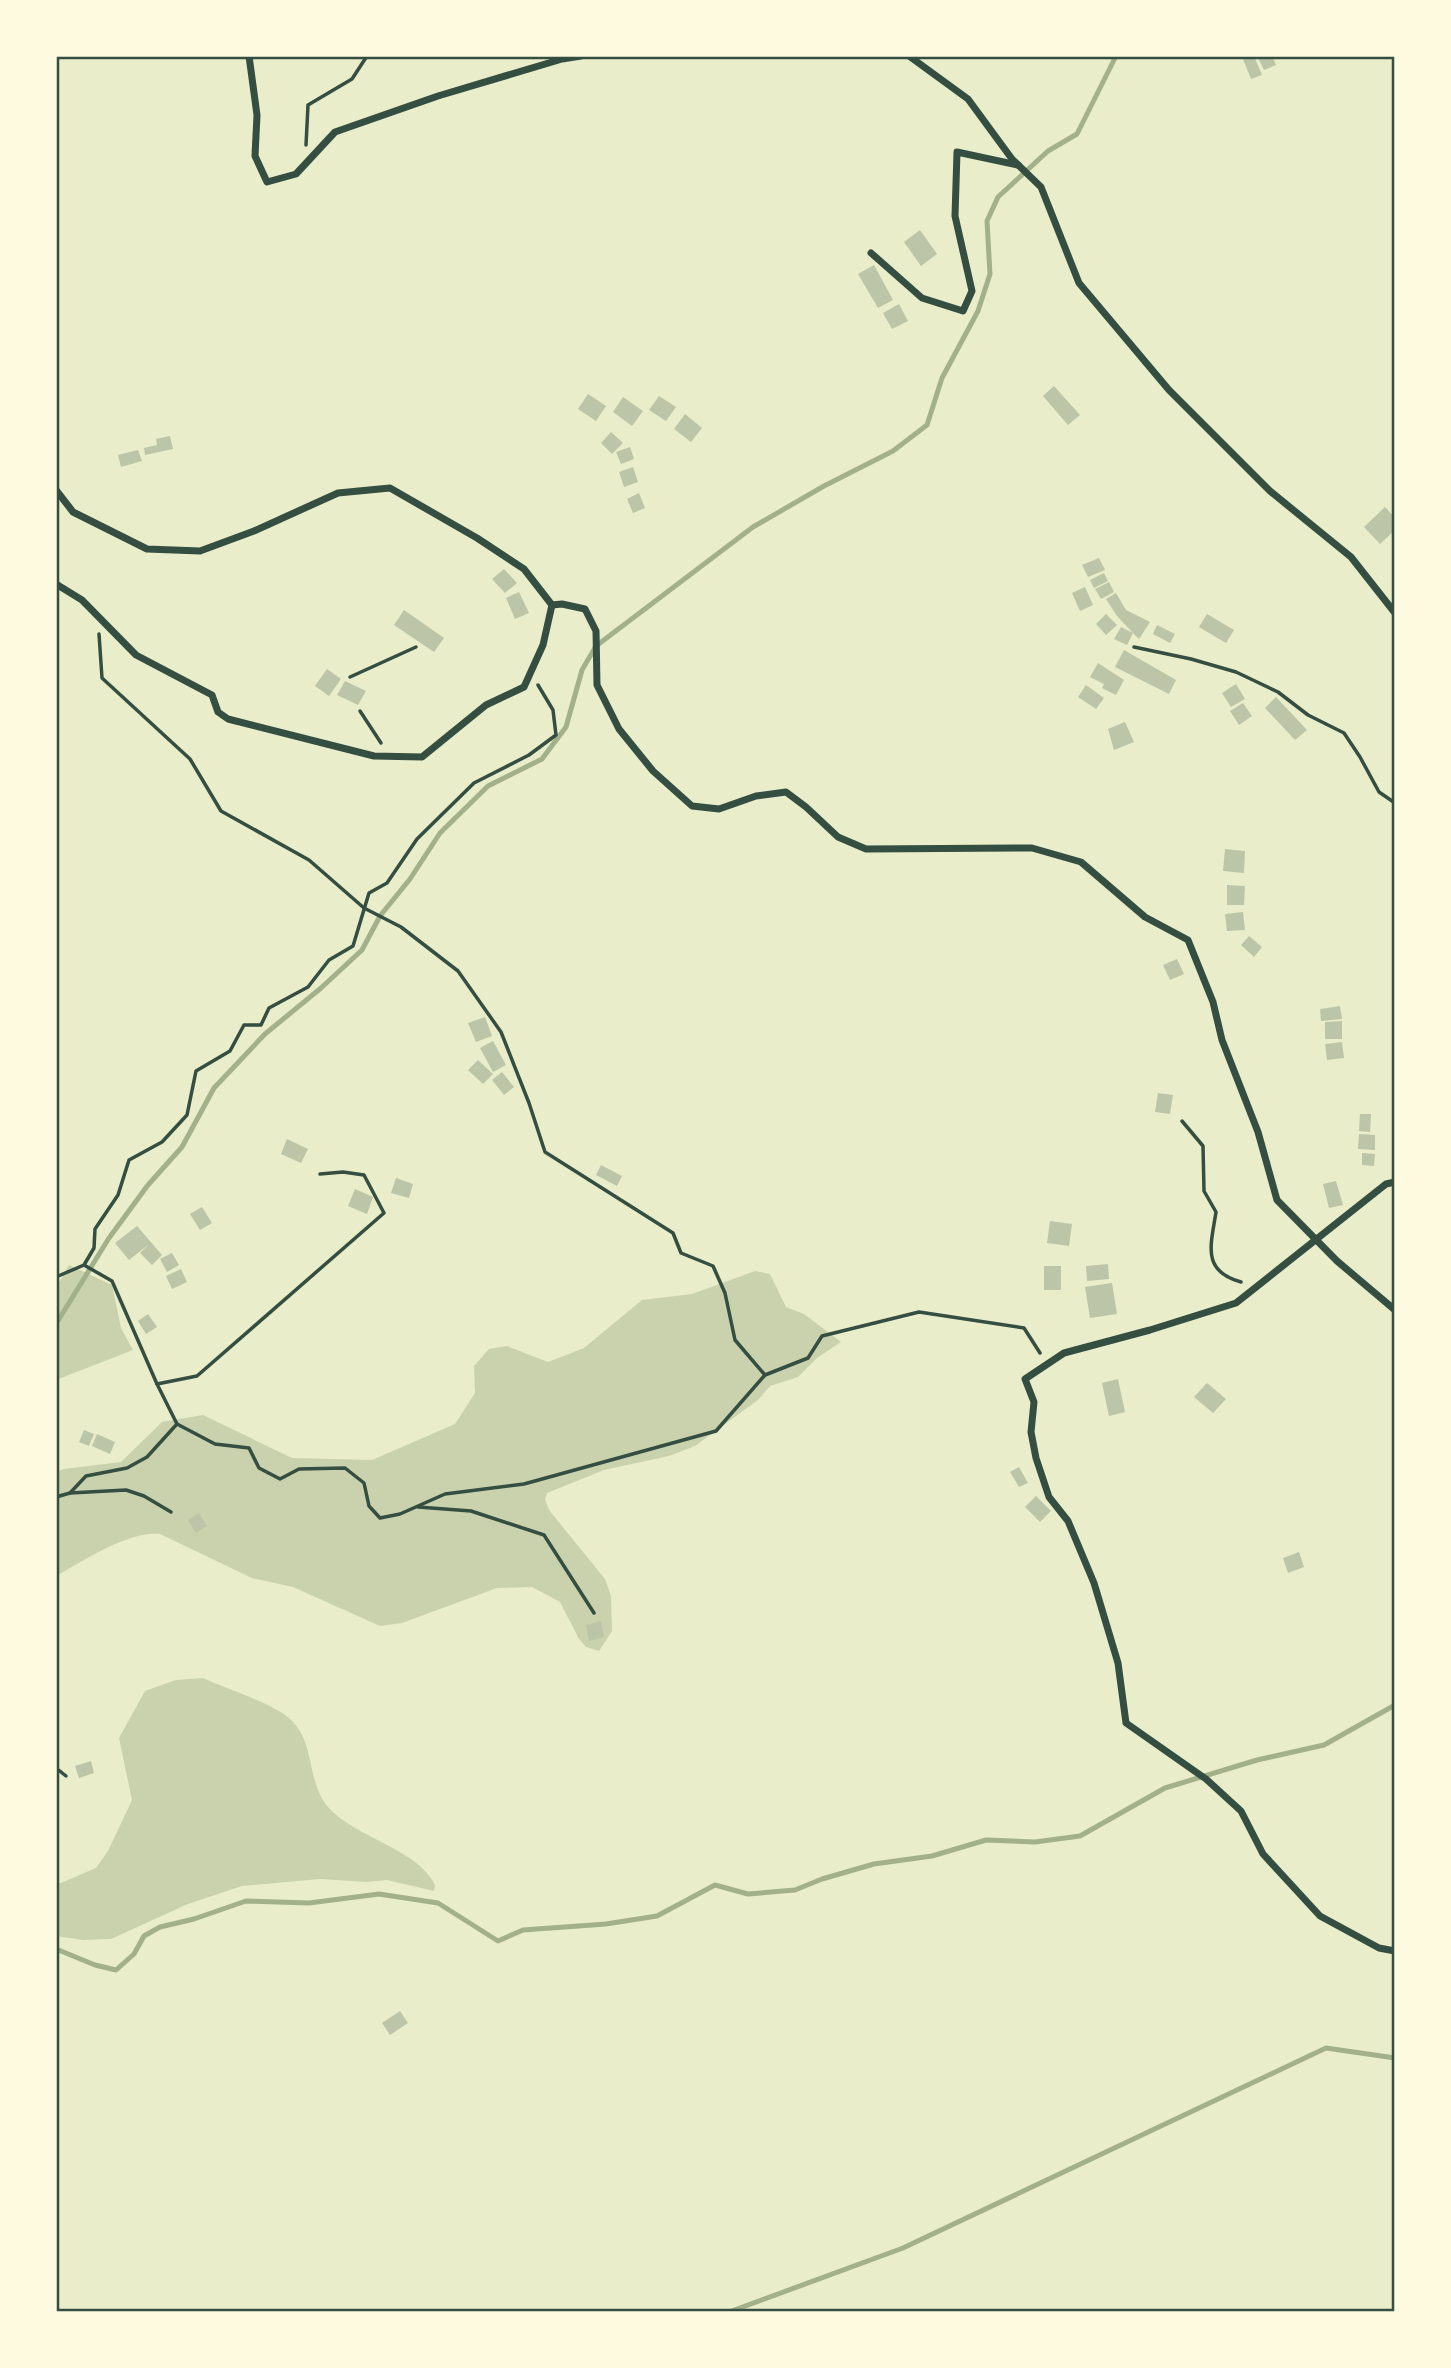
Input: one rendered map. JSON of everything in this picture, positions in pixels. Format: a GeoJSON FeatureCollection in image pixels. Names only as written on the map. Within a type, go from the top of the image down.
{"type":"FeatureCollection","features":[{"type":"Feature","properties":{"kind":"street"},"geometry":{"type":"LineString","coordinates":[[249,56],[257,115],[255,156],[267,182],[296,174],[335,132],[438,96],[562,59],[581,56]]}},
{"type":"Feature","properties":{"kind":"street"},"geometry":{"type":"LineString","coordinates":[[909,56],[968,99],[1019,166],[1041,187],[1079,283],[1169,390],[1270,491],[1351,557],[1395,613]]}},
{"type":"Feature","properties":{"kind":"street"},"geometry":{"type":"LineString","coordinates":[[871,253],[922,298],[963,311],[972,291],[955,216],[957,152],[1019,166]]}},
{"type":"Feature","properties":{"kind":"street"},"geometry":{"type":"LineString","coordinates":[[56,490],[73,512],[147,549],[200,551],[254,531],[338,493],[390,488],[477,538],[524,569],[552,606]]}},
{"type":"Feature","properties":{"kind":"street"},"geometry":{"type":"LineString","coordinates":[[56,584],[82,600],[136,655],[212,695],[218,712],[228,719],[374,756],[422,757],[486,705],[524,687],[542,645],[552,606]]}},
{"type":"Feature","properties":{"kind":"street"},"geometry":{"type":"LineString","coordinates":[[552,606],[562,604],[585,609],[596,631],[597,685],[619,729],[653,771],[692,806],[719,809],[756,796],[786,793],[806,807],[838,837],[866,849],[1032,848],[1081,862],[1145,917],[1188,940],[1213,1002],[1222,1040],[1258,1132],[1277,1200],[1337,1261],[1395,1310]]}},
{"type":"Feature","properties":{"kind":"street"},"geometry":{"type":"LineString","coordinates":[[1395,1182],[1386,1184],[1236,1303],[1064,1353],[1025,1379],[1034,1402],[1031,1432],[1048,1497],[1068,1521],[1094,1583],[1118,1663],[1126,1723],[1206,1779],[1241,1811],[1263,1854],[1320,1916],[1379,1948],[1395,1951]]}},
{"type":"Feature","properties":{"kind":"path"},"geometry":{"type":"LineString","coordinates":[[305,164],[308,105],[352,79],[367,56]]}},
{"type":"Feature","properties":{"kind":"path"},"geometry":{"type":"LineString","coordinates":[[97,614],[102,678],[190,759],[221,811],[309,860],[364,908],[401,927],[458,971],[501,1032],[545,1152],[673,1233],[681,1253],[713,1266],[725,1293],[736,1340],[765,1375]]}},
{"type":"Feature","properties":{"kind":"path"},"geometry":{"type":"LineString","coordinates":[[350,677],[416,647]]}},
{"type":"Feature","properties":{"kind":"path"},"geometry":{"type":"LineString","coordinates":[[1134,648],[1191,659],[1237,673],[1278,692],[1308,715],[1344,733],[1379,792],[1395,803]]}},
{"type":"Feature","properties":{"kind":"path"},"geometry":{"type":"LineString","coordinates":[[56,1277],[84,1265],[94,1248],[95,1229],[118,1195],[128,1160],[162,1142],[187,1115],[195,1071],[230,1051],[244,1025],[261,1025],[270,1008],[308,987],[329,960],[353,946],[369,893],[387,883],[417,839],[474,783],[529,755],[556,735],[553,710],[539,686],[528,676]]}},
{"type":"Feature","properties":{"kind":"path"},"geometry":{"type":"LineString","coordinates":[[360,711],[390,756]]}},
{"type":"Feature","properties":{"kind":"path"},"geometry":{"type":"LineString","coordinates":[[1182,1121],[1203,1146],[1204,1191],[1216,1212],[1210,1246],[1213,1266],[1225,1278],[1256,1287]]}},
{"type":"Feature","properties":{"kind":"path"},"geometry":{"type":"LineString","coordinates":[[157,1384],[197,1376],[384,1213],[364,1175],[342,1172],[320,1174]]}},
{"type":"Feature","properties":{"kind":"path"},"geometry":{"type":"LineString","coordinates":[[84,1265],[113,1281],[177,1424],[215,1444],[248,1448],[259,1468],[281,1479],[299,1469],[345,1468],[363,1483],[369,1506],[380,1518],[400,1514],[445,1494],[524,1484],[716,1431],[765,1375],[808,1358],[822,1336],[919,1312],[1024,1328],[1047,1364]]}},
{"type":"Feature","properties":{"kind":"path"},"geometry":{"type":"LineString","coordinates":[[70,1493],[86,1476],[127,1468],[147,1457],[177,1424]]}},
{"type":"Feature","properties":{"kind":"path"},"geometry":{"type":"LineString","coordinates":[[56,1497],[70,1493],[126,1490],[144,1496],[171,1512]]}},
{"type":"Feature","properties":{"kind":"path"},"geometry":{"type":"LineString","coordinates":[[416,1507],[471,1511],[544,1535],[594,1613]]}},
{"type":"Feature","properties":{"kind":"path"},"geometry":{"type":"LineString","coordinates":[[56,1768],[66,1776]]}},
{"type":"Feature","properties":{"kind":"green space"},"geometry":{"type":"Polygon","coordinates":[[[69,1265],[112,1285],[121,1328],[133,1350],[56,1380],[56,1288],[69,1265]]]}},
{"type":"Feature","properties":{"kind":"green space"},"geometry":{"type":"Polygon","coordinates":[[[755,1271],[770,1274],[786,1307],[804,1314],[841,1342],[817,1358],[798,1377],[770,1386],[758,1400],[695,1446],[669,1456],[604,1470],[547,1493],[545,1499],[549,1510],[605,1579],[611,1596],[612,1631],[599,1651],[586,1647],[579,1639],[560,1602],[532,1587],[497,1588],[402,1623],[380,1626],[293,1587],[252,1578],[160,1534],[148,1534],[121,1542],[56,1576],[56,1472],[121,1462],[162,1422],[203,1415],[292,1458],[372,1460],[455,1424],[475,1393],[474,1366],[489,1349],[507,1346],[548,1362],[584,1348],[642,1300],[692,1294],[755,1271]]]}},
{"type":"Feature","properties":{"kind":"green space"},"geometry":{"type":"Polygon","coordinates":[[[203,1678],[261,1702],[290,1719],[304,1739],[316,1786],[328,1807],[354,1827],[414,1862],[426,1872],[435,1885],[434,1891],[387,1880],[366,1882],[320,1879],[242,1886],[188,1904],[111,1939],[83,1940],[56,1936],[56,1885],[96,1868],[108,1851],[132,1800],[119,1738],[145,1691],[176,1680],[203,1678]]]}},
{"type":"Feature","properties":{"kind":"building"},"geometry":{"type":"Polygon","coordinates":[[[1254,56],[1262,75],[1251,79],[1243,59],[1254,56]]]}},
{"type":"Feature","properties":{"kind":"building"},"geometry":{"type":"Polygon","coordinates":[[[1257,56],[1272,56],[1276,65],[1264,70],[1257,56]]]}},
{"type":"Feature","properties":{"kind":"building"},"geometry":{"type":"Polygon","coordinates":[[[920,230],[937,254],[921,266],[904,242],[920,230]]]}},
{"type":"Feature","properties":{"kind":"building"},"geometry":{"type":"Polygon","coordinates":[[[874,265],[893,300],[878,308],[858,274],[874,265]]]}},
{"type":"Feature","properties":{"kind":"building"},"geometry":{"type":"Polygon","coordinates":[[[899,304],[908,321],[892,329],[883,313],[899,304]]]}},
{"type":"Feature","properties":{"kind":"building"},"geometry":{"type":"Polygon","coordinates":[[[1054,386],[1080,415],[1068,425],[1043,396],[1054,386]]]}},
{"type":"Feature","properties":{"kind":"building"},"geometry":{"type":"Polygon","coordinates":[[[588,394],[606,406],[596,421],[578,409],[588,394]]]}},
{"type":"Feature","properties":{"kind":"building"},"geometry":{"type":"Polygon","coordinates":[[[659,396],[676,407],[666,421],[649,410],[659,396]]]}},
{"type":"Feature","properties":{"kind":"building"},"geometry":{"type":"Polygon","coordinates":[[[623,397],[643,411],[632,426],[613,412],[623,397]]]}},
{"type":"Feature","properties":{"kind":"building"},"geometry":{"type":"Polygon","coordinates":[[[685,414],[702,428],[691,442],[674,429],[685,414]]]}},
{"type":"Feature","properties":{"kind":"building"},"geometry":{"type":"Polygon","coordinates":[[[611,432],[623,443],[612,454],[601,443],[611,432]]]}},
{"type":"Feature","properties":{"kind":"building"},"geometry":{"type":"Polygon","coordinates":[[[170,436],[173,449],[145,455],[144,448],[157,445],[156,439],[170,436]]]}},
{"type":"Feature","properties":{"kind":"building"},"geometry":{"type":"Polygon","coordinates":[[[630,447],[634,459],[621,464],[616,452],[630,447]]]}},
{"type":"Feature","properties":{"kind":"building"},"geometry":{"type":"Polygon","coordinates":[[[138,450],[142,461],[121,467],[118,455],[138,450]]]}},
{"type":"Feature","properties":{"kind":"building"},"geometry":{"type":"Polygon","coordinates":[[[633,467],[638,482],[624,487],[619,472],[633,467]]]}},
{"type":"Feature","properties":{"kind":"building"},"geometry":{"type":"Polygon","coordinates":[[[639,493],[645,508],[633,513],[627,499],[639,493]]]}},
{"type":"Feature","properties":{"kind":"building"},"geometry":{"type":"Polygon","coordinates":[[[1385,507],[1395,518],[1395,530],[1380,544],[1364,527],[1385,507]]]}},
{"type":"Feature","properties":{"kind":"building"},"geometry":{"type":"Polygon","coordinates":[[[1099,558],[1105,570],[1088,577],[1082,565],[1099,558]]]}},
{"type":"Feature","properties":{"kind":"building"},"geometry":{"type":"Polygon","coordinates":[[[504,569],[517,583],[505,593],[492,579],[504,569]]]}},
{"type":"Feature","properties":{"kind":"building"},"geometry":{"type":"Polygon","coordinates":[[[1104,573],[1108,581],[1094,588],[1090,580],[1104,573]]]}},
{"type":"Feature","properties":{"kind":"building"},"geometry":{"type":"Polygon","coordinates":[[[1109,582],[1114,592],[1101,599],[1095,589],[1109,582]]]}},
{"type":"Feature","properties":{"kind":"building"},"geometry":{"type":"Polygon","coordinates":[[[1085,587],[1093,605],[1080,611],[1072,593],[1085,587]]]}},
{"type":"Feature","properties":{"kind":"building"},"geometry":{"type":"Polygon","coordinates":[[[519,592],[529,613],[515,619],[506,598],[519,592]]]}},
{"type":"Feature","properties":{"kind":"building"},"geometry":{"type":"Polygon","coordinates":[[[1116,593],[1126,610],[1150,622],[1139,639],[1117,616],[1106,599],[1116,593]]]}},
{"type":"Feature","properties":{"kind":"building"},"geometry":{"type":"Polygon","coordinates":[[[404,610],[444,638],[434,652],[394,625],[404,610]]]}},
{"type":"Feature","properties":{"kind":"building"},"geometry":{"type":"Polygon","coordinates":[[[1106,614],[1117,625],[1106,635],[1096,624],[1106,614]]]}},
{"type":"Feature","properties":{"kind":"building"},"geometry":{"type":"Polygon","coordinates":[[[1207,614],[1234,630],[1226,643],[1199,627],[1207,614]]]}},
{"type":"Feature","properties":{"kind":"building"},"geometry":{"type":"Polygon","coordinates":[[[1157,625],[1175,634],[1170,643],[1153,634],[1157,625]]]}},
{"type":"Feature","properties":{"kind":"building"},"geometry":{"type":"Polygon","coordinates":[[[1121,627],[1133,633],[1127,645],[1114,639],[1121,627]]]}},
{"type":"Feature","properties":{"kind":"building"},"geometry":{"type":"Polygon","coordinates":[[[1124,650],[1176,680],[1169,694],[1115,667],[1124,650]]]}},
{"type":"Feature","properties":{"kind":"building"},"geometry":{"type":"Polygon","coordinates":[[[1098,663],[1124,680],[1116,695],[1102,688],[1104,684],[1090,677],[1098,663]]]}},
{"type":"Feature","properties":{"kind":"building"},"geometry":{"type":"Polygon","coordinates":[[[327,669],[341,679],[329,696],[315,686],[327,669]]]}},
{"type":"Feature","properties":{"kind":"building"},"geometry":{"type":"Polygon","coordinates":[[[345,681],[366,691],[358,705],[337,695],[345,681]]]}},
{"type":"Feature","properties":{"kind":"building"},"geometry":{"type":"Polygon","coordinates":[[[1236,684],[1245,699],[1231,707],[1222,693],[1236,684]]]}},
{"type":"Feature","properties":{"kind":"building"},"geometry":{"type":"Polygon","coordinates":[[[1086,685],[1104,698],[1096,709],[1078,697],[1086,685]]]}},
{"type":"Feature","properties":{"kind":"building"},"geometry":{"type":"Polygon","coordinates":[[[1276,697],[1307,730],[1295,740],[1265,708],[1276,697]]]}},
{"type":"Feature","properties":{"kind":"building"},"geometry":{"type":"Polygon","coordinates":[[[1243,703],[1252,716],[1239,725],[1230,711],[1243,703]]]}},
{"type":"Feature","properties":{"kind":"building"},"geometry":{"type":"Polygon","coordinates":[[[1125,722],[1134,742],[1114,750],[1108,729],[1125,722]]]}},
{"type":"Feature","properties":{"kind":"building"},"geometry":{"type":"Polygon","coordinates":[[[1225,849],[1245,851],[1244,873],[1223,871],[1225,849]]]}},
{"type":"Feature","properties":{"kind":"building"},"geometry":{"type":"Polygon","coordinates":[[[1227,885],[1245,886],[1244,905],[1227,905],[1227,885]]]}},
{"type":"Feature","properties":{"kind":"building"},"geometry":{"type":"Polygon","coordinates":[[[1243,912],[1245,930],[1227,931],[1225,914],[1243,912]]]}},
{"type":"Feature","properties":{"kind":"building"},"geometry":{"type":"Polygon","coordinates":[[[1249,936],[1262,947],[1254,957],[1241,945],[1249,936]]]}},
{"type":"Feature","properties":{"kind":"building"},"geometry":{"type":"Polygon","coordinates":[[[1177,959],[1184,974],[1170,980],[1163,965],[1177,959]]]}},
{"type":"Feature","properties":{"kind":"building"},"geometry":{"type":"Polygon","coordinates":[[[1340,1006],[1342,1019],[1321,1021],[1320,1009],[1340,1006]]]}},
{"type":"Feature","properties":{"kind":"building"},"geometry":{"type":"Polygon","coordinates":[[[485,1017],[492,1036],[476,1042],[468,1023],[485,1017]]]}},
{"type":"Feature","properties":{"kind":"building"},"geometry":{"type":"Polygon","coordinates":[[[1342,1021],[1342,1039],[1325,1039],[1325,1022],[1342,1021]]]}},
{"type":"Feature","properties":{"kind":"building"},"geometry":{"type":"Polygon","coordinates":[[[493,1041],[506,1065],[493,1072],[480,1048],[493,1041]]]}},
{"type":"Feature","properties":{"kind":"building"},"geometry":{"type":"Polygon","coordinates":[[[1342,1042],[1344,1058],[1327,1060],[1325,1044],[1342,1042]]]}},
{"type":"Feature","properties":{"kind":"building"},"geometry":{"type":"Polygon","coordinates":[[[478,1060],[493,1074],[483,1084],[468,1070],[478,1060]]]}},
{"type":"Feature","properties":{"kind":"building"},"geometry":{"type":"Polygon","coordinates":[[[502,1072],[514,1087],[504,1095],[492,1080],[502,1072]]]}},
{"type":"Feature","properties":{"kind":"building"},"geometry":{"type":"Polygon","coordinates":[[[1158,1093],[1173,1095],[1170,1114],[1155,1112],[1158,1093]]]}},
{"type":"Feature","properties":{"kind":"building"},"geometry":{"type":"Polygon","coordinates":[[[1360,1114],[1371,1114],[1370,1132],[1359,1131],[1360,1114]]]}},
{"type":"Feature","properties":{"kind":"building"},"geometry":{"type":"Polygon","coordinates":[[[1359,1134],[1375,1135],[1375,1150],[1358,1149],[1359,1134]]]}},
{"type":"Feature","properties":{"kind":"building"},"geometry":{"type":"Polygon","coordinates":[[[287,1139],[308,1149],[301,1163],[281,1154],[287,1139]]]}},
{"type":"Feature","properties":{"kind":"building"},"geometry":{"type":"Polygon","coordinates":[[[1362,1153],[1375,1154],[1374,1166],[1362,1165],[1362,1153]]]}},
{"type":"Feature","properties":{"kind":"building"},"geometry":{"type":"Polygon","coordinates":[[[601,1165],[622,1176],[617,1186],[596,1175],[601,1165]]]}},
{"type":"Feature","properties":{"kind":"building"},"geometry":{"type":"Polygon","coordinates":[[[396,1178],[413,1184],[409,1198],[391,1193],[396,1178]]]}},
{"type":"Feature","properties":{"kind":"building"},"geometry":{"type":"Polygon","coordinates":[[[1336,1181],[1343,1205],[1329,1208],[1323,1184],[1336,1181]]]}},
{"type":"Feature","properties":{"kind":"building"},"geometry":{"type":"Polygon","coordinates":[[[355,1189],[373,1197],[367,1214],[348,1206],[355,1189]]]}},
{"type":"Feature","properties":{"kind":"building"},"geometry":{"type":"Polygon","coordinates":[[[202,1207],[212,1223],[200,1230],[190,1214],[202,1207]]]}},
{"type":"Feature","properties":{"kind":"building"},"geometry":{"type":"Polygon","coordinates":[[[1050,1221],[1072,1224],[1069,1246],[1047,1243],[1050,1221]]]}},
{"type":"Feature","properties":{"kind":"building"},"geometry":{"type":"Polygon","coordinates":[[[137,1226],[162,1255],[152,1265],[140,1253],[148,1245],[129,1260],[115,1243],[137,1226]]]}},
{"type":"Feature","properties":{"kind":"building"},"geometry":{"type":"Polygon","coordinates":[[[172,1253],[179,1265],[167,1272],[160,1259],[172,1253]]]}},
{"type":"Feature","properties":{"kind":"building"},"geometry":{"type":"Polygon","coordinates":[[[1108,1264],[1109,1279],[1087,1281],[1086,1266],[1108,1264]]]}},
{"type":"Feature","properties":{"kind":"building"},"geometry":{"type":"Polygon","coordinates":[[[1044,1266],[1061,1266],[1061,1290],[1044,1290],[1044,1266]]]}},
{"type":"Feature","properties":{"kind":"building"},"geometry":{"type":"Polygon","coordinates":[[[181,1269],[187,1282],[172,1289],[166,1276],[181,1269]]]}},
{"type":"Feature","properties":{"kind":"building"},"geometry":{"type":"Polygon","coordinates":[[[1112,1283],[1117,1314],[1090,1318],[1085,1287],[1112,1283]]]}},
{"type":"Feature","properties":{"kind":"building"},"geometry":{"type":"Polygon","coordinates":[[[148,1314],[157,1327],[146,1334],[138,1321],[148,1314]]]}},
{"type":"Feature","properties":{"kind":"building"},"geometry":{"type":"Polygon","coordinates":[[[1118,1379],[1125,1412],[1109,1416],[1102,1383],[1118,1379]]]}},
{"type":"Feature","properties":{"kind":"building"},"geometry":{"type":"Polygon","coordinates":[[[1207,1383],[1226,1399],[1213,1413],[1194,1397],[1207,1383]]]}},
{"type":"Feature","properties":{"kind":"building"},"geometry":{"type":"Polygon","coordinates":[[[84,1430],[94,1434],[89,1446],[79,1442],[84,1430]]]}},
{"type":"Feature","properties":{"kind":"building"},"geometry":{"type":"Polygon","coordinates":[[[97,1434],[115,1442],[110,1454],[92,1446],[97,1434]]]}},
{"type":"Feature","properties":{"kind":"building"},"geometry":{"type":"Polygon","coordinates":[[[1019,1467],[1028,1483],[1019,1487],[1010,1472],[1019,1467]]]}},
{"type":"Feature","properties":{"kind":"building"},"geometry":{"type":"Polygon","coordinates":[[[1036,1496],[1051,1511],[1040,1522],[1025,1507],[1036,1496]]]}},
{"type":"Feature","properties":{"kind":"building"},"geometry":{"type":"Polygon","coordinates":[[[199,1513],[207,1526],[196,1533],[188,1520],[199,1513]]]}},
{"type":"Feature","properties":{"kind":"building"},"geometry":{"type":"Polygon","coordinates":[[[1299,1552],[1304,1567],[1288,1573],[1283,1558],[1299,1552]]]}},
{"type":"Feature","properties":{"kind":"building"},"geometry":{"type":"Polygon","coordinates":[[[601,1621],[604,1637],[589,1641],[586,1625],[601,1621]]]}},
{"type":"Feature","properties":{"kind":"building"},"geometry":{"type":"Polygon","coordinates":[[[91,1761],[94,1773],[79,1778],[75,1766],[91,1761]]]}},
{"type":"Feature","properties":{"kind":"building"},"geometry":{"type":"Polygon","coordinates":[[[400,2011],[408,2023],[390,2035],[382,2023],[400,2011]]]}},
{"type":"Feature","properties":{"kind":"waterway"},"geometry":{"type":"LineString","coordinates":[[56,1324],[109,1238],[148,1185],[182,1147],[214,1088],[265,1034],[362,950],[380,916],[410,879],[440,833],[488,786],[542,759],[566,727],[582,670],[596,646],[753,527],[824,486],[893,451],[927,425],[942,378],[978,311],[990,274],[987,221],[998,197],[1048,151],[1077,134],[1116,56]]}},
{"type":"Feature","properties":{"kind":"waterway"},"geometry":{"type":"LineString","coordinates":[[56,1949],[95,1965],[116,1970],[134,1954],[144,1936],[160,1927],[194,1919],[246,1901],[309,1903],[379,1894],[438,1903],[498,1941],[523,1930],[606,1924],[657,1916],[715,1885],[748,1894],[795,1890],[874,1864],[932,1856],[986,1840],[1035,1842],[1080,1836],[1165,1788],[1257,1760],[1324,1745],[1395,1705]]}},
{"type":"Feature","properties":{"kind":"waterway"},"geometry":{"type":"LineString","coordinates":[[729,2312],[903,2248],[1326,2048],[1395,2058]]}}]}
